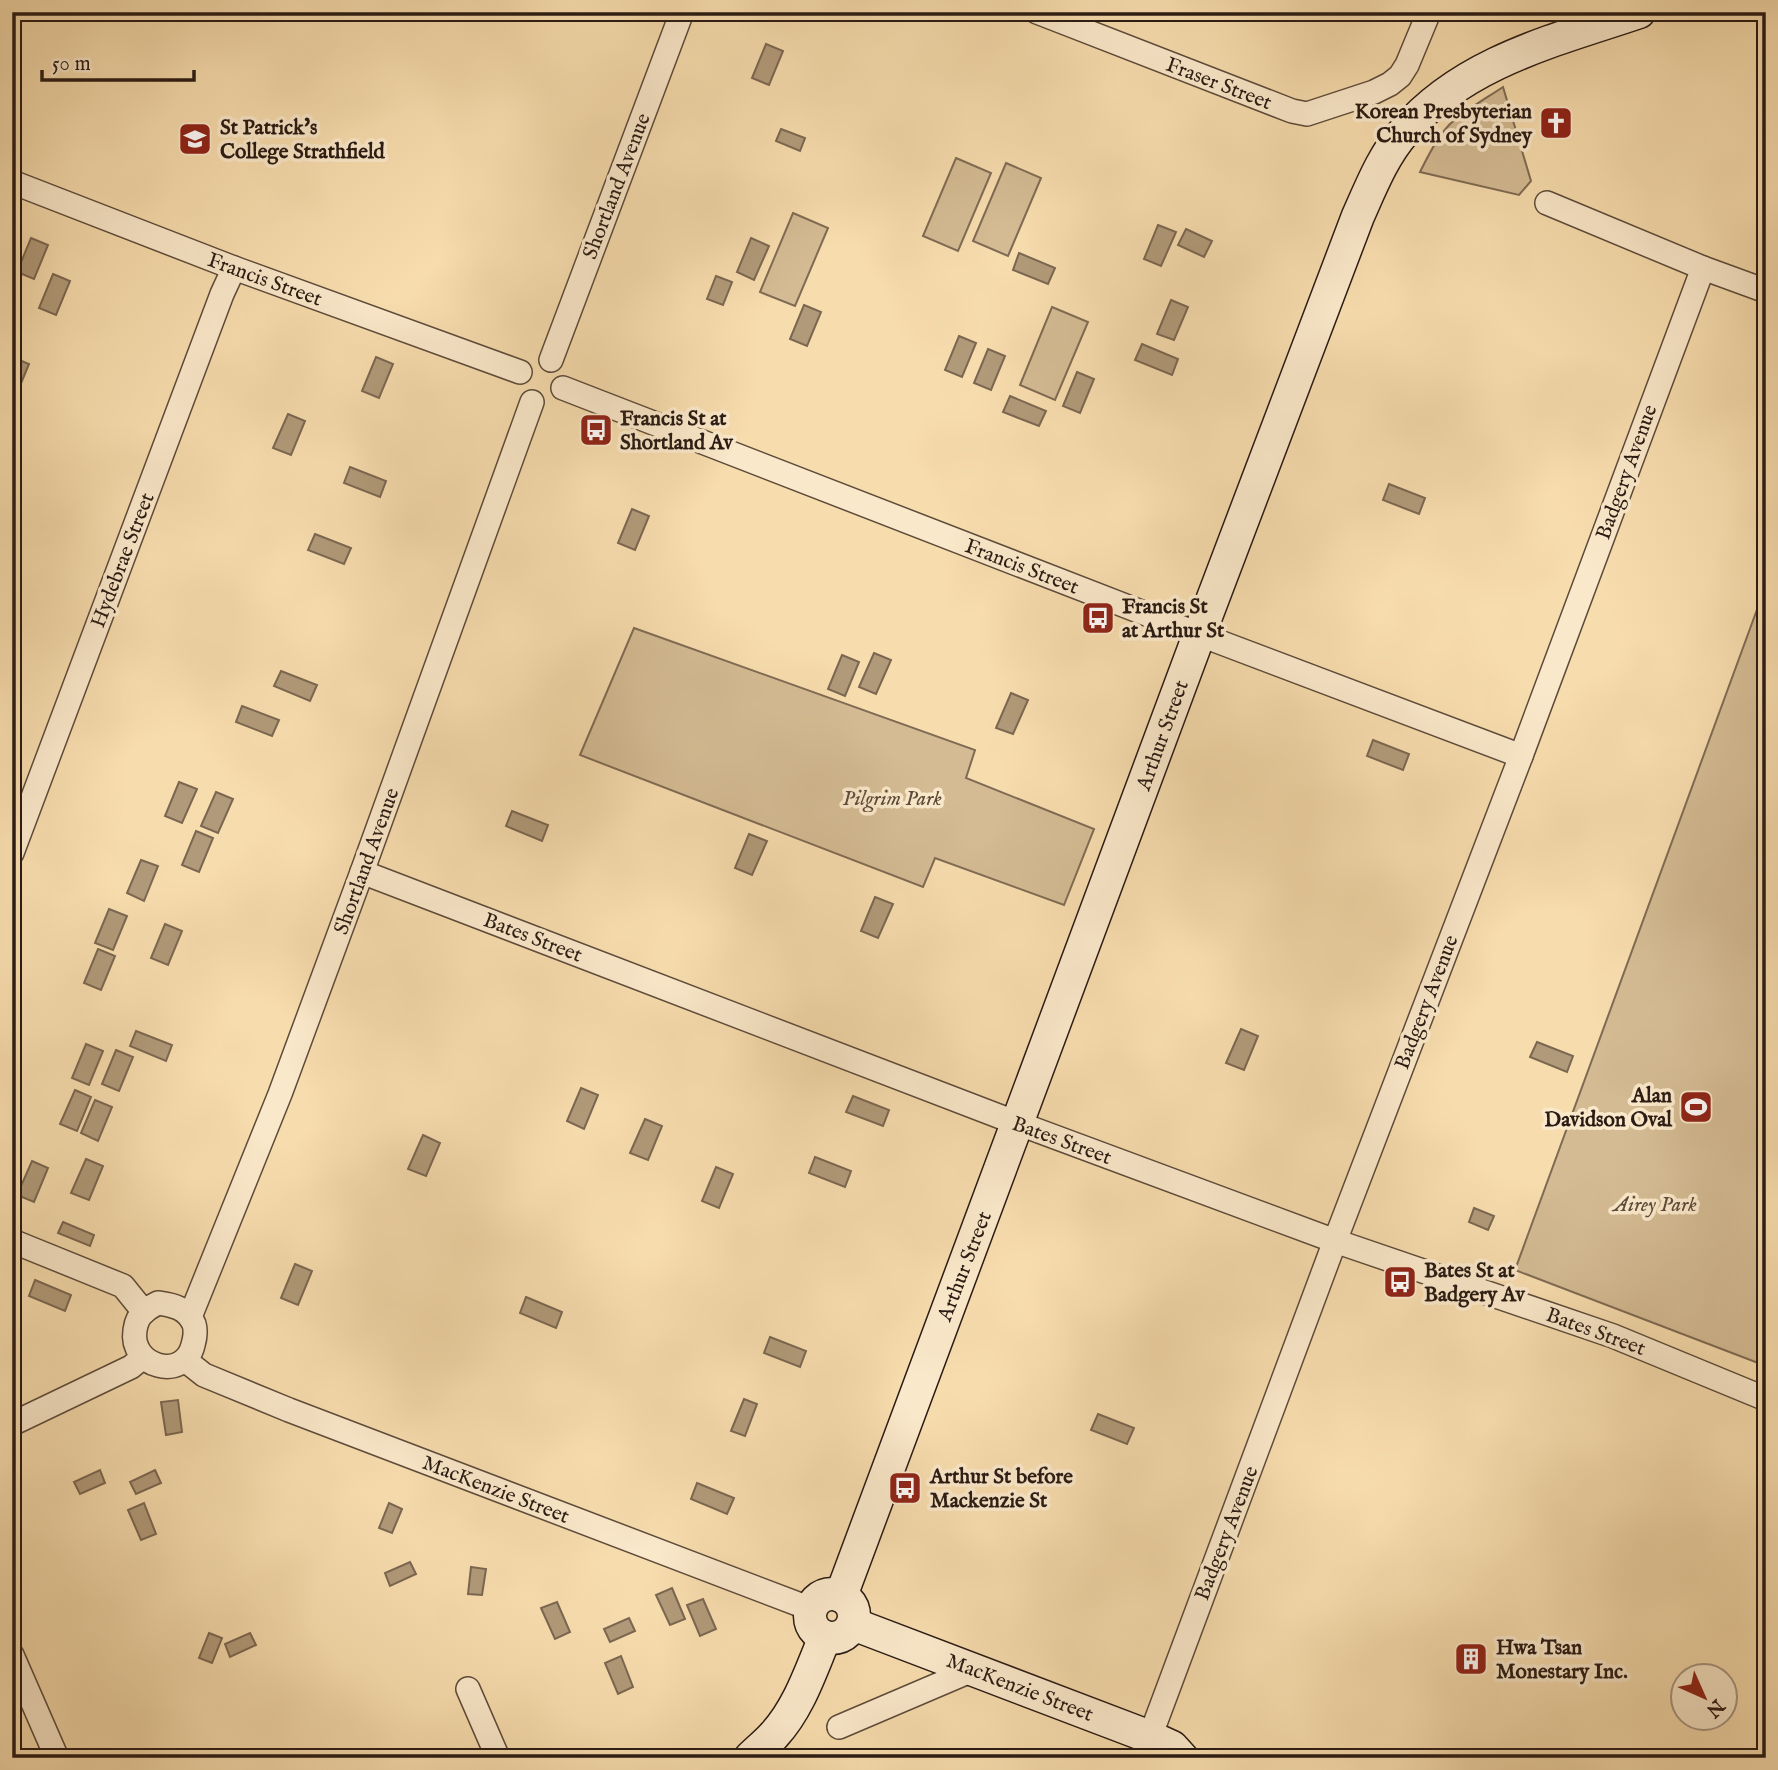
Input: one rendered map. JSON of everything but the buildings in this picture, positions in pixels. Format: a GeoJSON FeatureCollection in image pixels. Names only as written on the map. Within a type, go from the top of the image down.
{"type":"FeatureCollection","features":[{"type":"Feature","properties":{"kind":"main road","name":"Arthur Street"},"geometry":{"type":"LineString","coordinates":[[750,1758],[776,1733],[790,1712],[840,1619],[1018,1123],[1199,635],[1358,216],[1380,167],[1403,132],[1446,92],[1496,63],[1639,12]]}},
{"type":"Feature","properties":{"kind":"main road"},"geometry":{"type":"LineString","coordinates":[[811,1609],[813,1604],[829,1594],[840,1619]]}},
{"type":"Feature","properties":{"kind":"main road","name":"MacKenzie Street"},"geometry":{"type":"LineString","coordinates":[[840,1619],[1150,1737],[1172,1748],[1182,1758]]}},
{"type":"Feature","properties":{"kind":"street","name":"Shortland Avenue"},"geometry":{"type":"LineString","coordinates":[[551,360],[682,12]]}},
{"type":"Feature","properties":{"kind":"street","name":"Fraser Street"},"geometry":{"type":"LineString","coordinates":[[1037,12],[1059,16],[1292,111],[1307,114],[1390,84],[1400,76],[1414,52],[1429,12]]}},
{"type":"Feature","properties":{"kind":"street","name":"Francis Street"},"geometry":{"type":"LineString","coordinates":[[12,182],[234,268],[520,372]]}},
{"type":"Feature","properties":{"kind":"street"},"geometry":{"type":"LineString","coordinates":[[1547,203],[1703,268],[1766,291]]}},
{"type":"Feature","properties":{"kind":"street","name":"Hydebrae Street"},"geometry":{"type":"LineString","coordinates":[[12,853],[234,268]]}},
{"type":"Feature","properties":{"kind":"street","name":"Badgery Avenue"},"geometry":{"type":"LineString","coordinates":[[1150,1737],[1703,268]]}},
{"type":"Feature","properties":{"kind":"street"},"geometry":{"type":"LineString","coordinates":[[544,358],[551,360],[564,375],[563,388],[547,403],[532,402],[518,386],[520,372],[529,361],[544,358]]}},
{"type":"Feature","properties":{"kind":"street","name":"Francis Street"},"geometry":{"type":"LineString","coordinates":[[563,388],[1199,635],[1521,756]]}},
{"type":"Feature","properties":{"kind":"street","name":"Shortland Avenue"},"geometry":{"type":"LineString","coordinates":[[190,1317],[279,1094],[362,872],[532,402]]}},
{"type":"Feature","properties":{"kind":"street","name":"Bates Street"},"geometry":{"type":"LineString","coordinates":[[362,872],[1335,1241],[1613,1336],[1766,1399]]}},
{"type":"Feature","properties":{"kind":"street"},"geometry":{"type":"LineString","coordinates":[[12,1241],[123,1286],[144,1312]]}},
{"type":"Feature","properties":{"kind":"street"},"geometry":{"type":"LineString","coordinates":[[158,1303],[177,1306],[190,1317],[195,1327],[194,1340],[192,1350],[185,1360],[173,1367],[152,1364],[143,1357],[134,1336],[136,1324],[144,1312],[158,1303]]}},
{"type":"Feature","properties":{"kind":"street"},"geometry":{"type":"LineString","coordinates":[[12,1424],[131,1367],[143,1357]]}},
{"type":"Feature","properties":{"kind":"street","name":"MacKenzie Street"},"geometry":{"type":"LineString","coordinates":[[185,1360],[204,1375],[289,1410],[811,1609]]}},
{"type":"Feature","properties":{"kind":"street"},"geometry":{"type":"LineString","coordinates":[[12,1655],[57,1758]]}},
{"type":"Feature","properties":{"kind":"street"},"geometry":{"type":"LineString","coordinates":[[839,1727],[975,1669]]}},
{"type":"Feature","properties":{"kind":"street"},"geometry":{"type":"LineString","coordinates":[[468,1689],[498,1758]]}},
{"type":"Feature","properties":{"kind":"green space"},"geometry":{"type":"Polygon","coordinates":[[[1503,87],[1531,181],[1519,195],[1420,172],[1449,125],[1503,87]]]}},
{"type":"Feature","properties":{"kind":"green space"},"geometry":{"type":"Polygon","coordinates":[[[956,158],[991,173],[958,251],[923,236],[956,158]]]}},
{"type":"Feature","properties":{"kind":"green space"},"geometry":{"type":"Polygon","coordinates":[[[1006,163],[1041,178],[1008,256],[973,241],[1006,163]]]}},
{"type":"Feature","properties":{"kind":"green space"},"geometry":{"type":"Polygon","coordinates":[[[793,213],[828,228],[795,306],[760,292],[793,213]]]}},
{"type":"Feature","properties":{"kind":"green space"},"geometry":{"type":"Polygon","coordinates":[[[1052,307],[1088,322],[1055,400],[1020,385],[1052,307]]]}},
{"type":"Feature","properties":{"kind":"green space","name":"Airey Park"},"geometry":{"type":"Polygon","coordinates":[[[1766,585],[1766,1366],[1515,1270],[1766,585]]]}},
{"type":"Feature","properties":{"kind":"green space","name":"Pilgrim Park"},"geometry":{"type":"Polygon","coordinates":[[[634,628],[975,750],[966,778],[1094,829],[1064,905],[935,858],[923,887],[580,755],[634,628]]]}},
{"type":"Feature","properties":{"kind":"shaded area"},"geometry":{"type":"Polygon","coordinates":[[[766,44],[783,51],[769,85],[752,78],[766,44]]]}},
{"type":"Feature","properties":{"kind":"shaded area"},"geometry":{"type":"Polygon","coordinates":[[[781,129],[805,138],[800,151],[776,141],[781,129]]]}},
{"type":"Feature","properties":{"kind":"shaded area"},"geometry":{"type":"Polygon","coordinates":[[[1158,225],[1176,232],[1161,266],[1144,259],[1158,225]]]}},
{"type":"Feature","properties":{"kind":"shaded area"},"geometry":{"type":"Polygon","coordinates":[[[1186,229],[1212,241],[1204,257],[1178,245],[1186,229]]]}},
{"type":"Feature","properties":{"kind":"shaded area"},"geometry":{"type":"Polygon","coordinates":[[[31,238],[48,245],[34,279],[17,272],[31,238]]]}},
{"type":"Feature","properties":{"kind":"shaded area"},"geometry":{"type":"Polygon","coordinates":[[[751,238],[769,246],[754,280],[737,272],[751,238]]]}},
{"type":"Feature","properties":{"kind":"shaded area"},"geometry":{"type":"Polygon","coordinates":[[[1019,253],[1055,268],[1048,284],[1013,270],[1019,253]]]}},
{"type":"Feature","properties":{"kind":"shaded area"},"geometry":{"type":"Polygon","coordinates":[[[53,274],[70,281],[56,315],[39,308],[53,274]]]}},
{"type":"Feature","properties":{"kind":"shaded area"},"geometry":{"type":"Polygon","coordinates":[[[716,276],[732,282],[723,305],[707,299],[716,276]]]}},
{"type":"Feature","properties":{"kind":"shaded area"},"geometry":{"type":"Polygon","coordinates":[[[1171,300],[1188,307],[1174,340],[1157,334],[1171,300]]]}},
{"type":"Feature","properties":{"kind":"shaded area"},"geometry":{"type":"Polygon","coordinates":[[[804,305],[821,312],[807,346],[790,339],[804,305]]]}},
{"type":"Feature","properties":{"kind":"shaded area"},"geometry":{"type":"Polygon","coordinates":[[[959,336],[976,343],[962,377],[945,370],[959,336]]]}},
{"type":"Feature","properties":{"kind":"shaded area"},"geometry":{"type":"Polygon","coordinates":[[[1142,344],[1178,359],[1172,375],[1135,360],[1142,344]]]}},
{"type":"Feature","properties":{"kind":"shaded area"},"geometry":{"type":"Polygon","coordinates":[[[988,349],[1005,356],[991,390],[974,383],[988,349]]]}},
{"type":"Feature","properties":{"kind":"shaded area"},"geometry":{"type":"Polygon","coordinates":[[[12,357],[29,364],[15,398],[12,397],[12,357]]]}},
{"type":"Feature","properties":{"kind":"shaded area"},"geometry":{"type":"Polygon","coordinates":[[[376,357],[393,364],[379,398],[362,391],[376,357]]]}},
{"type":"Feature","properties":{"kind":"shaded area"},"geometry":{"type":"Polygon","coordinates":[[[1077,372],[1094,379],[1080,413],[1063,406],[1077,372]]]}},
{"type":"Feature","properties":{"kind":"shaded area"},"geometry":{"type":"Polygon","coordinates":[[[1010,396],[1046,411],[1039,426],[1003,412],[1010,396]]]}},
{"type":"Feature","properties":{"kind":"shaded area"},"geometry":{"type":"Polygon","coordinates":[[[288,414],[305,421],[291,455],[273,448],[288,414]]]}},
{"type":"Feature","properties":{"kind":"shaded area"},"geometry":{"type":"Polygon","coordinates":[[[350,467],[386,481],[380,497],[344,483],[350,467]]]}},
{"type":"Feature","properties":{"kind":"shaded area"},"geometry":{"type":"Polygon","coordinates":[[[1389,484],[1425,498],[1419,514],[1383,500],[1389,484]]]}},
{"type":"Feature","properties":{"kind":"shaded area"},"geometry":{"type":"Polygon","coordinates":[[[632,509],[649,516],[635,550],[618,543],[632,509]]]}},
{"type":"Feature","properties":{"kind":"shaded area"},"geometry":{"type":"Polygon","coordinates":[[[315,534],[351,548],[344,564],[308,550],[315,534]]]}},
{"type":"Feature","properties":{"kind":"shaded area"},"geometry":{"type":"Polygon","coordinates":[[[874,653],[891,660],[876,694],[859,687],[874,653]]]}},
{"type":"Feature","properties":{"kind":"shaded area"},"geometry":{"type":"Polygon","coordinates":[[[842,655],[859,662],[845,696],[828,689],[842,655]]]}},
{"type":"Feature","properties":{"kind":"shaded area"},"geometry":{"type":"Polygon","coordinates":[[[281,671],[317,685],[310,701],[274,686],[281,671]]]}},
{"type":"Feature","properties":{"kind":"shaded area"},"geometry":{"type":"Polygon","coordinates":[[[1011,693],[1028,700],[1013,734],[996,728],[1011,693]]]}},
{"type":"Feature","properties":{"kind":"shaded area"},"geometry":{"type":"Polygon","coordinates":[[[242,706],[279,720],[272,736],[236,722],[242,706]]]}},
{"type":"Feature","properties":{"kind":"shaded area"},"geometry":{"type":"Polygon","coordinates":[[[1373,740],[1409,754],[1403,770],[1367,756],[1373,740]]]}},
{"type":"Feature","properties":{"kind":"shaded area"},"geometry":{"type":"Polygon","coordinates":[[[179,782],[197,789],[182,823],[165,816],[179,782]]]}},
{"type":"Feature","properties":{"kind":"shaded area"},"geometry":{"type":"Polygon","coordinates":[[[216,792],[233,799],[218,833],[201,826],[216,792]]]}},
{"type":"Feature","properties":{"kind":"shaded area"},"geometry":{"type":"Polygon","coordinates":[[[512,811],[548,825],[542,841],[506,826],[512,811]]]}},
{"type":"Feature","properties":{"kind":"shaded area"},"geometry":{"type":"Polygon","coordinates":[[[196,831],[213,838],[199,872],[182,865],[196,831]]]}},
{"type":"Feature","properties":{"kind":"shaded area"},"geometry":{"type":"Polygon","coordinates":[[[749,834],[767,841],[752,875],[735,868],[749,834]]]}},
{"type":"Feature","properties":{"kind":"shaded area"},"geometry":{"type":"Polygon","coordinates":[[[141,860],[158,866],[144,901],[127,893],[141,860]]]}},
{"type":"Feature","properties":{"kind":"shaded area"},"geometry":{"type":"Polygon","coordinates":[[[875,897],[893,904],[878,938],[861,931],[875,897]]]}},
{"type":"Feature","properties":{"kind":"shaded area"},"geometry":{"type":"Polygon","coordinates":[[[109,909],[127,916],[113,950],[95,943],[109,909]]]}},
{"type":"Feature","properties":{"kind":"shaded area"},"geometry":{"type":"Polygon","coordinates":[[[165,924],[182,931],[168,965],[151,958],[165,924]]]}},
{"type":"Feature","properties":{"kind":"shaded area"},"geometry":{"type":"Polygon","coordinates":[[[98,949],[115,956],[101,990],[84,983],[98,949]]]}},
{"type":"Feature","properties":{"kind":"shaded area"},"geometry":{"type":"Polygon","coordinates":[[[1241,1029],[1258,1036],[1244,1070],[1226,1063],[1241,1029]]]}},
{"type":"Feature","properties":{"kind":"shaded area"},"geometry":{"type":"Polygon","coordinates":[[[136,1031],[172,1045],[166,1061],[130,1046],[136,1031]]]}},
{"type":"Feature","properties":{"kind":"shaded area"},"geometry":{"type":"Polygon","coordinates":[[[1537,1042],[1573,1056],[1567,1072],[1530,1057],[1537,1042]]]}},
{"type":"Feature","properties":{"kind":"shaded area"},"geometry":{"type":"Polygon","coordinates":[[[86,1044],[103,1051],[89,1085],[72,1078],[86,1044]]]}},
{"type":"Feature","properties":{"kind":"shaded area"},"geometry":{"type":"Polygon","coordinates":[[[116,1050],[133,1057],[119,1091],[102,1084],[116,1050]]]}},
{"type":"Feature","properties":{"kind":"shaded area"},"geometry":{"type":"Polygon","coordinates":[[[581,1088],[598,1095],[584,1129],[567,1121],[581,1088]]]}},
{"type":"Feature","properties":{"kind":"shaded area"},"geometry":{"type":"Polygon","coordinates":[[[75,1090],[91,1097],[77,1131],[60,1124],[75,1090]]]}},
{"type":"Feature","properties":{"kind":"shaded area"},"geometry":{"type":"Polygon","coordinates":[[[853,1096],[889,1110],[883,1126],[846,1112],[853,1096]]]}},
{"type":"Feature","properties":{"kind":"shaded area"},"geometry":{"type":"Polygon","coordinates":[[[95,1100],[112,1107],[98,1141],[81,1133],[95,1100]]]}},
{"type":"Feature","properties":{"kind":"shaded area"},"geometry":{"type":"Polygon","coordinates":[[[645,1119],[662,1126],[648,1160],[630,1153],[645,1119]]]}},
{"type":"Feature","properties":{"kind":"shaded area"},"geometry":{"type":"Polygon","coordinates":[[[423,1135],[440,1143],[426,1176],[408,1169],[423,1135]]]}},
{"type":"Feature","properties":{"kind":"shaded area"},"geometry":{"type":"Polygon","coordinates":[[[815,1157],[851,1171],[845,1187],[809,1173],[815,1157]]]}},
{"type":"Feature","properties":{"kind":"shaded area"},"geometry":{"type":"Polygon","coordinates":[[[86,1159],[103,1166],[89,1200],[71,1193],[86,1159]]]}},
{"type":"Feature","properties":{"kind":"shaded area"},"geometry":{"type":"Polygon","coordinates":[[[32,1161],[48,1168],[34,1202],[17,1195],[32,1161]]]}},
{"type":"Feature","properties":{"kind":"shaded area"},"geometry":{"type":"Polygon","coordinates":[[[716,1167],[733,1174],[719,1208],[702,1201],[716,1167]]]}},
{"type":"Feature","properties":{"kind":"shaded area"},"geometry":{"type":"Polygon","coordinates":[[[1474,1208],[1494,1216],[1488,1230],[1469,1222],[1474,1208]]]}},
{"type":"Feature","properties":{"kind":"shaded area"},"geometry":{"type":"Polygon","coordinates":[[[63,1222],[94,1235],[90,1246],[58,1233],[63,1222]]]}},
{"type":"Feature","properties":{"kind":"shaded area"},"geometry":{"type":"Polygon","coordinates":[[[295,1264],[312,1271],[298,1305],[281,1298],[295,1264]]]}},
{"type":"Feature","properties":{"kind":"shaded area"},"geometry":{"type":"Polygon","coordinates":[[[35,1280],[71,1295],[65,1311],[29,1296],[35,1280]]]}},
{"type":"Feature","properties":{"kind":"shaded area"},"geometry":{"type":"Polygon","coordinates":[[[526,1297],[562,1312],[556,1328],[520,1313],[526,1297]]]}},
{"type":"Feature","properties":{"kind":"shaded area"},"geometry":{"type":"Polygon","coordinates":[[[770,1337],[806,1351],[800,1367],[764,1353],[770,1337]]]}},
{"type":"Feature","properties":{"kind":"shaded area"},"geometry":{"type":"Polygon","coordinates":[[[744,1399],[757,1404],[745,1436],[731,1431],[744,1399]]]}},
{"type":"Feature","properties":{"kind":"shaded area"},"geometry":{"type":"Polygon","coordinates":[[[178,1400],[182,1432],[166,1435],[161,1402],[178,1400]]]}},
{"type":"Feature","properties":{"kind":"shaded area"},"geometry":{"type":"Polygon","coordinates":[[[1098,1414],[1134,1428],[1127,1444],[1091,1430],[1098,1414]]]}},
{"type":"Feature","properties":{"kind":"shaded area"},"geometry":{"type":"Polygon","coordinates":[[[100,1470],[105,1483],[80,1494],[74,1482],[100,1470]]]}},
{"type":"Feature","properties":{"kind":"shaded area"},"geometry":{"type":"Polygon","coordinates":[[[155,1470],[161,1483],[136,1494],[130,1482],[155,1470]]]}},
{"type":"Feature","properties":{"kind":"shaded area"},"geometry":{"type":"Polygon","coordinates":[[[697,1483],[734,1498],[727,1514],[691,1499],[697,1483]]]}},
{"type":"Feature","properties":{"kind":"shaded area"},"geometry":{"type":"Polygon","coordinates":[[[144,1503],[156,1534],[141,1540],[128,1510],[144,1503]]]}},
{"type":"Feature","properties":{"kind":"shaded area"},"geometry":{"type":"Polygon","coordinates":[[[389,1503],[402,1509],[392,1533],[379,1528],[389,1503]]]}},
{"type":"Feature","properties":{"kind":"shaded area"},"geometry":{"type":"Polygon","coordinates":[[[410,1562],[416,1574],[390,1586],[385,1573],[410,1562]]]}},
{"type":"Feature","properties":{"kind":"shaded area"},"geometry":{"type":"Polygon","coordinates":[[[471,1567],[486,1569],[482,1595],[468,1594],[471,1567]]]}},
{"type":"Feature","properties":{"kind":"shaded area"},"geometry":{"type":"Polygon","coordinates":[[[672,1588],[685,1619],[670,1625],[656,1595],[672,1588]]]}},
{"type":"Feature","properties":{"kind":"shaded area"},"geometry":{"type":"Polygon","coordinates":[[[703,1599],[716,1629],[700,1636],[687,1605],[703,1599]]]}},
{"type":"Feature","properties":{"kind":"shaded area"},"geometry":{"type":"Polygon","coordinates":[[[557,1602],[570,1632],[555,1639],[541,1608],[557,1602]]]}},
{"type":"Feature","properties":{"kind":"shaded area"},"geometry":{"type":"Polygon","coordinates":[[[629,1618],[635,1631],[610,1642],[604,1629],[629,1618]]]}},
{"type":"Feature","properties":{"kind":"shaded area"},"geometry":{"type":"Polygon","coordinates":[[[209,1633],[222,1638],[212,1663],[199,1658],[209,1633]]]}},
{"type":"Feature","properties":{"kind":"shaded area"},"geometry":{"type":"Polygon","coordinates":[[[250,1633],[256,1645],[230,1657],[225,1644],[250,1633]]]}},
{"type":"Feature","properties":{"kind":"shaded area"},"geometry":{"type":"Polygon","coordinates":[[[621,1656],[633,1687],[618,1694],[605,1663],[621,1656]]]}},
{"type":"Feature","properties":{"kind":"place","name":"Korean Presbyterian Church of Sydney"},"geometry":{"type":"Point","coordinates":[1556,123]}},
{"type":"Feature","properties":{"kind":"place","name":"St Patrick's College Strathfield"},"geometry":{"type":"Point","coordinates":[195,139]}},
{"type":"Feature","properties":{"kind":"place","name":"Francis St at Shortland Av"},"geometry":{"type":"Point","coordinates":[596,430]}},
{"type":"Feature","properties":{"kind":"place","name":"Francis St at Arthur St"},"geometry":{"type":"Point","coordinates":[1098,618]}},
{"type":"Feature","properties":{"kind":"place","name":"Alan Davidson Oval"},"geometry":{"type":"Point","coordinates":[1696,1107]}},
{"type":"Feature","properties":{"kind":"place","name":"Bates St at Badgery Av"},"geometry":{"type":"Point","coordinates":[1400,1282]}},
{"type":"Feature","properties":{"kind":"place","name":"Arthur St before Mackenzie St"},"geometry":{"type":"Point","coordinates":[905,1488]}},
{"type":"Feature","properties":{"kind":"place","name":"Hwa Tsan Monestary Inc."},"geometry":{"type":"Point","coordinates":[1471,1659]}}]}
